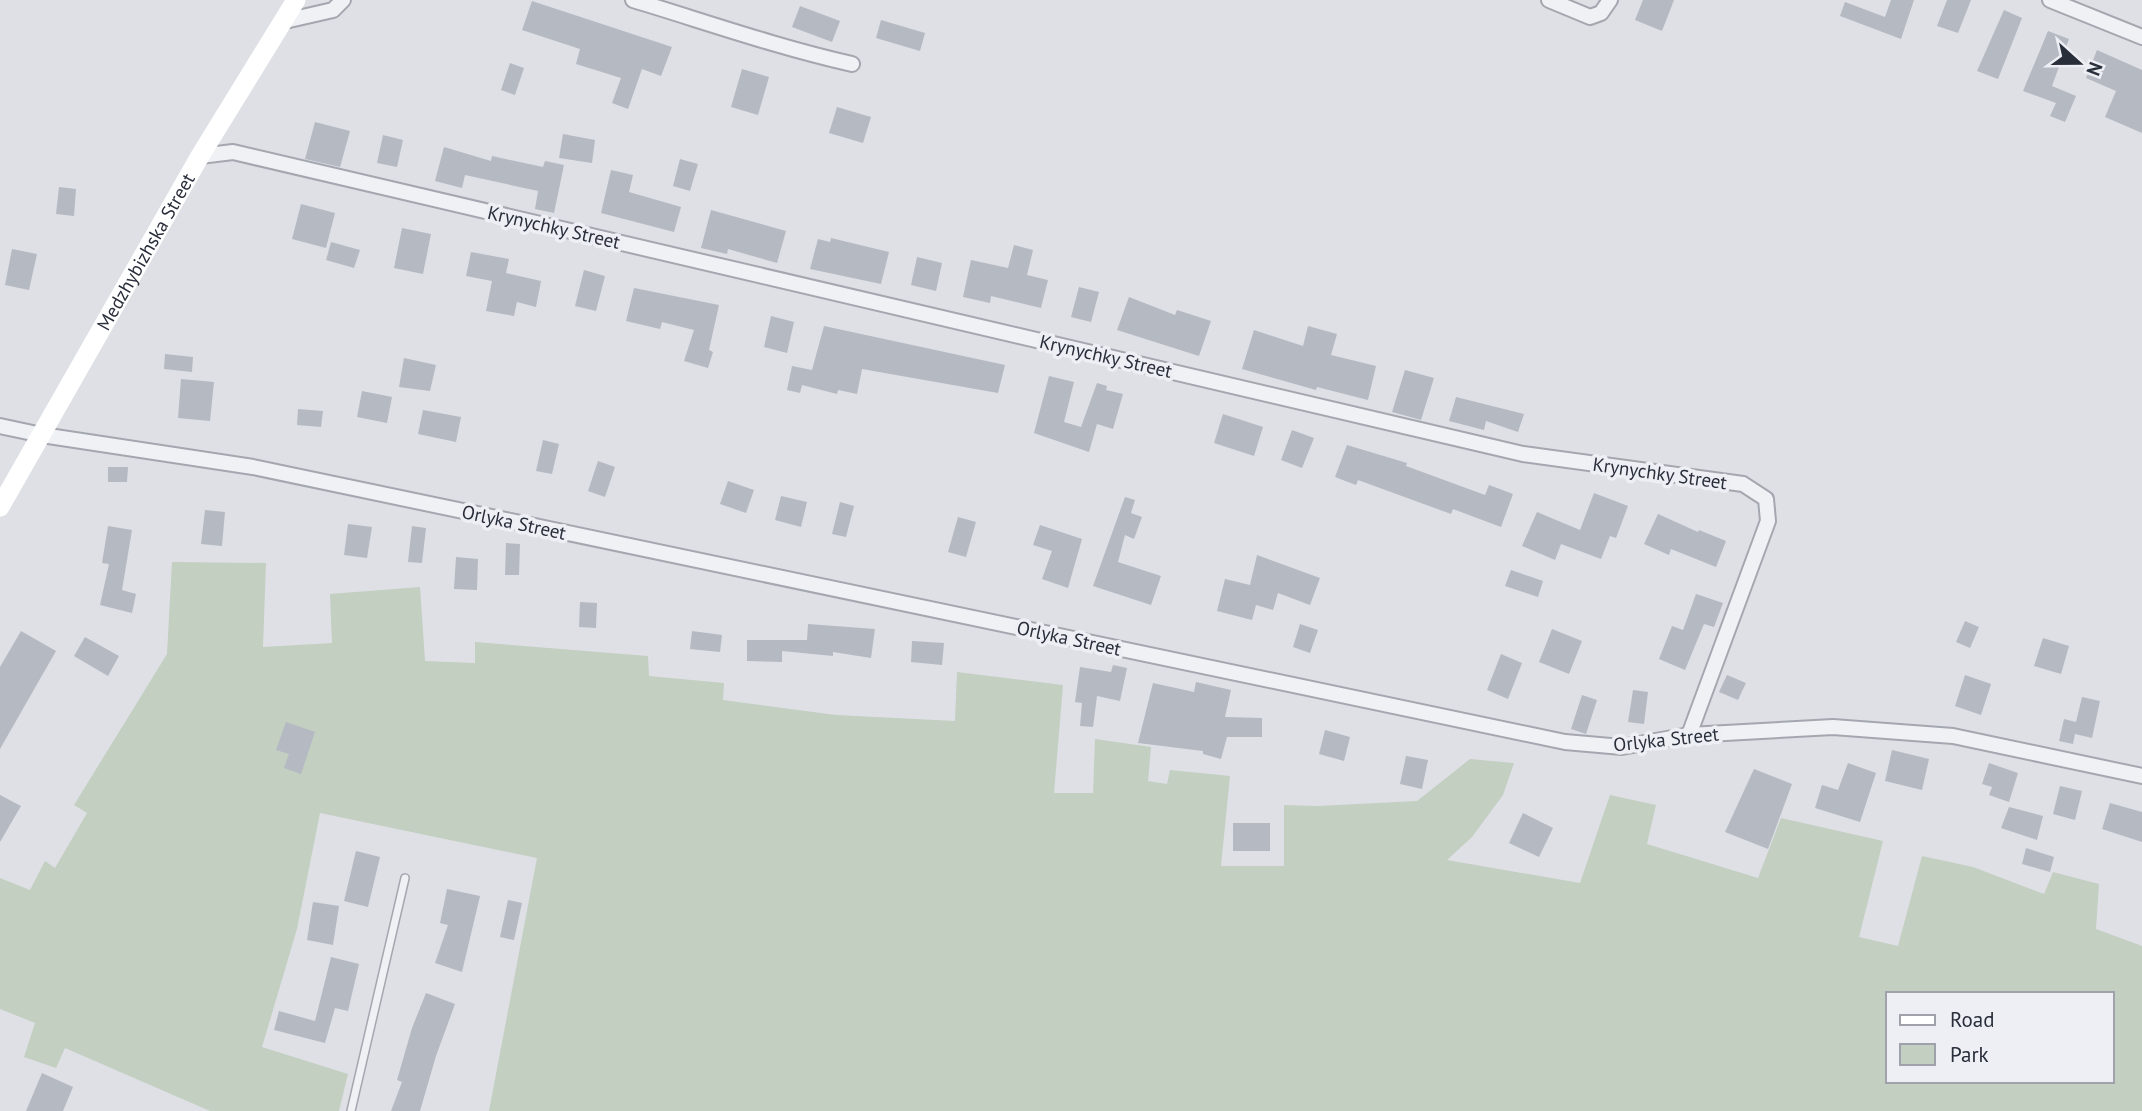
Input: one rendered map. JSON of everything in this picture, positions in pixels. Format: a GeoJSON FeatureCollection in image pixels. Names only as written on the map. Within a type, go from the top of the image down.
{"type":"FeatureCollection","features":[{"type":"Feature","properties":{"kind":"main road","name":"Medzhybizhska Street"},"geometry":{"type":"LineString","coordinates":[[0,507],[201,156],[296,0]]}},
{"type":"Feature","properties":{"kind":"street"},"geometry":{"type":"LineString","coordinates":[[285,21],[333,10],[343,0]]}},
{"type":"Feature","properties":{"kind":"street"},"geometry":{"type":"LineString","coordinates":[[633,0],[721,26],[781,48],[852,64]]}},
{"type":"Feature","properties":{"kind":"street"},"geometry":{"type":"LineString","coordinates":[[1549,0],[1590,17],[1601,13],[1610,0]]}},
{"type":"Feature","properties":{"kind":"street"},"geometry":{"type":"LineString","coordinates":[[2050,0],[2142,37]]}},
{"type":"Feature","properties":{"kind":"street","name":"Krynychky Street"},"geometry":{"type":"LineString","coordinates":[[201,156],[233,152],[1523,454],[1743,484],[1766,499],[1768,521],[1689,736]]}},
{"type":"Feature","properties":{"kind":"street","name":"Orlyka Street"},"geometry":{"type":"LineString","coordinates":[[0,426],[42,435],[253,467],[1565,742],[1622,747],[1689,736],[1833,727],[1953,736],[2142,776]]}},
{"type":"Feature","properties":{"kind":"lane"},"geometry":{"type":"LineString","coordinates":[[351,1111],[405,878]]}},
{"type":"Feature","properties":{"kind":"green space"},"geometry":{"type":"Polygon","coordinates":[[[172,562],[266,563],[263,647],[332,643],[330,594],[420,587],[425,661],[475,663],[475,642],[648,656],[649,676],[724,683],[723,700],[836,715],[955,721],[957,672],[1063,685],[1054,793],[1093,793],[1095,739],[1151,747],[1148,781],[1167,784],[1170,770],[1230,776],[1221,866],[1284,866],[1284,805],[1417,801],[1470,759],[1514,763],[1503,795],[1472,837],[1447,860],[1580,883],[1610,795],[1656,805],[1647,844],[1758,878],[1781,818],[1883,841],[1859,937],[1898,946],[1922,856],[1973,867],[2044,894],[2053,872],[2099,884],[2096,929],[2142,946],[2142,1111],[489,1111],[537,858],[320,813],[297,929],[262,1047],[348,1074],[339,1111],[210,1111],[65,1048],[56,1068],[24,1057],[35,1023],[0,1009],[0,878],[30,890],[45,861],[55,868],[87,813],[74,805],[167,654],[172,562]]]}},
{"type":"Feature","properties":{"kind":"building"},"geometry":{"type":"Polygon","coordinates":[[[1643,0],[1674,0],[1662,31],[1635,20],[1643,0]]]}},
{"type":"Feature","properties":{"kind":"building"},"geometry":{"type":"Polygon","coordinates":[[[1891,0],[1914,0],[1901,39],[1840,16],[1845,2],[1885,17],[1891,0]]]}},
{"type":"Feature","properties":{"kind":"building"},"geometry":{"type":"Polygon","coordinates":[[[1947,0],[1971,0],[1958,33],[1937,26],[1947,0]]]}},
{"type":"Feature","properties":{"kind":"building"},"geometry":{"type":"Polygon","coordinates":[[[532,1],[672,47],[661,76],[642,69],[628,109],[612,103],[621,78],[576,64],[580,49],[522,30],[532,1]]]}},
{"type":"Feature","properties":{"kind":"building"},"geometry":{"type":"Polygon","coordinates":[[[800,6],[840,21],[832,42],[792,27],[800,6]]]}},
{"type":"Feature","properties":{"kind":"building"},"geometry":{"type":"Polygon","coordinates":[[[2004,10],[2022,18],[1998,79],[1977,71],[2004,10]]]}},
{"type":"Feature","properties":{"kind":"building"},"geometry":{"type":"Polygon","coordinates":[[[881,20],[925,33],[920,51],[876,38],[881,20]]]}},
{"type":"Feature","properties":{"kind":"building"},"geometry":{"type":"Polygon","coordinates":[[[2048,31],[2069,39],[2052,86],[2076,96],[2065,122],[2050,116],[2056,103],[2023,91],[2048,31]]]}},
{"type":"Feature","properties":{"kind":"building"},"geometry":{"type":"Polygon","coordinates":[[[2097,50],[2142,70],[2142,133],[2105,117],[2116,91],[2086,78],[2097,50]]]}},
{"type":"Feature","properties":{"kind":"building"},"geometry":{"type":"Polygon","coordinates":[[[510,63],[524,68],[515,95],[501,90],[510,63]]]}},
{"type":"Feature","properties":{"kind":"building"},"geometry":{"type":"Polygon","coordinates":[[[742,69],[769,77],[758,115],[731,107],[742,69]]]}},
{"type":"Feature","properties":{"kind":"building"},"geometry":{"type":"Polygon","coordinates":[[[837,107],[871,117],[863,143],[829,133],[837,107]]]}},
{"type":"Feature","properties":{"kind":"building"},"geometry":{"type":"Polygon","coordinates":[[[315,122],[350,131],[340,167],[305,159],[315,122]]]}},
{"type":"Feature","properties":{"kind":"building"},"geometry":{"type":"Polygon","coordinates":[[[563,134],[595,140],[592,163],[559,158],[563,134]]]}},
{"type":"Feature","properties":{"kind":"building"},"geometry":{"type":"Polygon","coordinates":[[[383,135],[403,140],[397,167],[377,163],[383,135]]]}},
{"type":"Feature","properties":{"kind":"building"},"geometry":{"type":"Polygon","coordinates":[[[444,147],[491,161],[492,156],[543,167],[545,161],[564,165],[554,213],[535,209],[538,191],[465,175],[462,188],[435,181],[444,147]]]}},
{"type":"Feature","properties":{"kind":"building"},"geometry":{"type":"Polygon","coordinates":[[[680,159],[698,164],[690,191],[673,186],[680,159]]]}},
{"type":"Feature","properties":{"kind":"building"},"geometry":{"type":"Polygon","coordinates":[[[611,170],[633,175],[629,192],[681,207],[674,232],[601,213],[611,170]]]}},
{"type":"Feature","properties":{"kind":"building"},"geometry":{"type":"Polygon","coordinates":[[[59,187],[76,189],[74,216],[56,214],[59,187]]]}},
{"type":"Feature","properties":{"kind":"building"},"geometry":{"type":"Polygon","coordinates":[[[301,204],[335,213],[326,248],[292,239],[301,204]]]}},
{"type":"Feature","properties":{"kind":"building"},"geometry":{"type":"Polygon","coordinates":[[[711,210],[786,231],[777,263],[728,249],[727,254],[701,248],[711,210]]]}},
{"type":"Feature","properties":{"kind":"building"},"geometry":{"type":"Polygon","coordinates":[[[402,228],[431,234],[423,274],[394,268],[402,228]]]}},
{"type":"Feature","properties":{"kind":"building"},"geometry":{"type":"Polygon","coordinates":[[[831,238],[889,252],[881,284],[810,269],[818,239],[830,242],[831,238]]]}},
{"type":"Feature","properties":{"kind":"building"},"geometry":{"type":"Polygon","coordinates":[[[331,242],[360,250],[354,268],[326,260],[331,242]]]}},
{"type":"Feature","properties":{"kind":"building"},"geometry":{"type":"Polygon","coordinates":[[[1014,245],[1033,250],[1027,275],[1048,280],[1041,308],[991,296],[990,303],[963,297],[971,260],[1008,268],[1014,245]]]}},
{"type":"Feature","properties":{"kind":"building"},"geometry":{"type":"Polygon","coordinates":[[[12,249],[37,254],[29,290],[5,285],[12,249]]]}},
{"type":"Feature","properties":{"kind":"building"},"geometry":{"type":"Polygon","coordinates":[[[471,252],[509,259],[506,273],[541,281],[536,307],[517,302],[514,316],[486,311],[492,281],[466,276],[471,252]]]}},
{"type":"Feature","properties":{"kind":"building"},"geometry":{"type":"Polygon","coordinates":[[[917,257],[942,263],[936,291],[911,285],[917,257]]]}},
{"type":"Feature","properties":{"kind":"building"},"geometry":{"type":"Polygon","coordinates":[[[584,270],[605,276],[596,311],[575,306],[584,270]]]}},
{"type":"Feature","properties":{"kind":"building"},"geometry":{"type":"Polygon","coordinates":[[[1079,287],[1099,292],[1091,322],[1071,317],[1079,287]]]}},
{"type":"Feature","properties":{"kind":"building"},"geometry":{"type":"Polygon","coordinates":[[[634,288],[719,305],[709,350],[713,352],[708,368],[684,361],[694,330],[662,322],[660,329],[626,321],[634,288]]]}},
{"type":"Feature","properties":{"kind":"building"},"geometry":{"type":"Polygon","coordinates":[[[1129,297],[1175,315],[1177,310],[1211,321],[1199,356],[1117,330],[1129,297]]]}},
{"type":"Feature","properties":{"kind":"building"},"geometry":{"type":"Polygon","coordinates":[[[771,316],[794,322],[787,353],[764,347],[771,316]]]}},
{"type":"Feature","properties":{"kind":"building"},"geometry":{"type":"Polygon","coordinates":[[[824,326],[1005,365],[998,393],[862,369],[857,394],[838,390],[837,394],[802,385],[800,393],[787,390],[792,366],[812,370],[824,326]]]}},
{"type":"Feature","properties":{"kind":"building"},"geometry":{"type":"Polygon","coordinates":[[[1308,326],[1337,334],[1331,355],[1376,366],[1368,400],[1317,387],[1316,390],[1242,369],[1254,330],[1303,346],[1308,326]]]}},
{"type":"Feature","properties":{"kind":"building"},"geometry":{"type":"Polygon","coordinates":[[[165,354],[193,357],[192,372],[164,369],[165,354]]]}},
{"type":"Feature","properties":{"kind":"building"},"geometry":{"type":"Polygon","coordinates":[[[404,358],[436,365],[430,391],[399,387],[404,358]]]}},
{"type":"Feature","properties":{"kind":"building"},"geometry":{"type":"Polygon","coordinates":[[[1405,370],[1434,378],[1421,420],[1392,412],[1405,370]]]}},
{"type":"Feature","properties":{"kind":"building"},"geometry":{"type":"Polygon","coordinates":[[[1049,376],[1074,382],[1064,422],[1081,427],[1097,383],[1107,386],[1106,390],[1123,394],[1113,429],[1097,424],[1089,452],[1034,433],[1049,376]]]}},
{"type":"Feature","properties":{"kind":"building"},"geometry":{"type":"Polygon","coordinates":[[[181,379],[214,382],[210,421],[178,418],[181,379]]]}},
{"type":"Feature","properties":{"kind":"building"},"geometry":{"type":"Polygon","coordinates":[[[362,391],[392,397],[387,423],[357,417],[362,391]]]}},
{"type":"Feature","properties":{"kind":"building"},"geometry":{"type":"Polygon","coordinates":[[[1456,397],[1524,414],[1518,432],[1486,421],[1484,430],[1449,421],[1456,397]]]}},
{"type":"Feature","properties":{"kind":"building"},"geometry":{"type":"Polygon","coordinates":[[[298,409],[323,411],[321,427],[297,425],[298,409]]]}},
{"type":"Feature","properties":{"kind":"building"},"geometry":{"type":"Polygon","coordinates":[[[423,410],[461,417],[456,442],[418,434],[423,410]]]}},
{"type":"Feature","properties":{"kind":"building"},"geometry":{"type":"Polygon","coordinates":[[[1223,414],[1263,427],[1254,456],[1214,443],[1223,414]]]}},
{"type":"Feature","properties":{"kind":"building"},"geometry":{"type":"Polygon","coordinates":[[[1292,430],[1314,438],[1302,468],[1281,460],[1292,430]]]}},
{"type":"Feature","properties":{"kind":"building"},"geometry":{"type":"Polygon","coordinates":[[[543,440],[559,444],[552,474],[536,471],[543,440]]]}},
{"type":"Feature","properties":{"kind":"building"},"geometry":{"type":"Polygon","coordinates":[[[1347,445],[1407,463],[1406,466],[1485,495],[1489,485],[1513,494],[1501,527],[1453,509],[1451,514],[1358,480],[1356,485],[1335,477],[1347,445]]]}},
{"type":"Feature","properties":{"kind":"building"},"geometry":{"type":"Polygon","coordinates":[[[598,461],[615,467],[605,497],[588,491],[598,461]]]}},
{"type":"Feature","properties":{"kind":"building"},"geometry":{"type":"Polygon","coordinates":[[[108,467],[128,467],[127,482],[108,482],[108,467]]]}},
{"type":"Feature","properties":{"kind":"building"},"geometry":{"type":"Polygon","coordinates":[[[728,481],[754,490],[746,513],[720,504],[728,481]]]}},
{"type":"Feature","properties":{"kind":"building"},"geometry":{"type":"Polygon","coordinates":[[[1594,493],[1628,506],[1616,538],[1610,536],[1601,559],[1561,544],[1555,560],[1522,546],[1537,512],[1580,530],[1594,493]]]}},
{"type":"Feature","properties":{"kind":"building"},"geometry":{"type":"Polygon","coordinates":[[[781,496],[807,502],[801,527],[775,520],[781,496]]]}},
{"type":"Feature","properties":{"kind":"building"},"geometry":{"type":"Polygon","coordinates":[[[1125,497],[1135,500],[1131,513],[1142,517],[1134,539],[1125,535],[1118,562],[1161,576],[1151,605],[1093,586],[1125,497]]]}},
{"type":"Feature","properties":{"kind":"building"},"geometry":{"type":"Polygon","coordinates":[[[840,502],[854,506],[846,537],[832,534],[840,502]]]}},
{"type":"Feature","properties":{"kind":"building"},"geometry":{"type":"Polygon","coordinates":[[[205,510],[225,512],[222,546],[201,544],[205,510]]]}},
{"type":"Feature","properties":{"kind":"building"},"geometry":{"type":"Polygon","coordinates":[[[1658,514],[1726,541],[1716,567],[1671,549],[1669,555],[1644,544],[1658,514]]]}},
{"type":"Feature","properties":{"kind":"building"},"geometry":{"type":"Polygon","coordinates":[[[958,517],[976,522],[966,557],[948,552],[958,517]]]}},
{"type":"Feature","properties":{"kind":"building"},"geometry":{"type":"Polygon","coordinates":[[[348,524],[372,527],[367,558],[344,555],[348,524]]]}},
{"type":"Feature","properties":{"kind":"building"},"geometry":{"type":"Polygon","coordinates":[[[1040,525],[1082,539],[1068,588],[1042,579],[1052,551],[1033,545],[1040,525]]]}},
{"type":"Feature","properties":{"kind":"building"},"geometry":{"type":"Polygon","coordinates":[[[108,526],[132,530],[122,590],[136,594],[132,613],[100,605],[109,564],[102,563],[108,526]]]}},
{"type":"Feature","properties":{"kind":"building"},"geometry":{"type":"Polygon","coordinates":[[[412,526],[426,528],[422,563],[408,562],[412,526]]]}},
{"type":"Feature","properties":{"kind":"building"},"geometry":{"type":"Polygon","coordinates":[[[506,543],[520,544],[519,575],[505,575],[506,543]]]}},
{"type":"Feature","properties":{"kind":"building"},"geometry":{"type":"Polygon","coordinates":[[[1257,555],[1320,578],[1310,605],[1278,593],[1273,610],[1256,605],[1252,620],[1217,611],[1225,579],[1250,585],[1257,555]]]}},
{"type":"Feature","properties":{"kind":"building"},"geometry":{"type":"Polygon","coordinates":[[[456,557],[478,559],[477,590],[454,589],[456,557]]]}},
{"type":"Feature","properties":{"kind":"building"},"geometry":{"type":"Polygon","coordinates":[[[1511,570],[1543,581],[1538,597],[1505,586],[1511,570]]]}},
{"type":"Feature","properties":{"kind":"building"},"geometry":{"type":"Polygon","coordinates":[[[1696,594],[1723,603],[1714,627],[1704,624],[1685,670],[1659,659],[1672,626],[1683,630],[1696,594]]]}},
{"type":"Feature","properties":{"kind":"building"},"geometry":{"type":"Polygon","coordinates":[[[580,602],[597,603],[596,628],[579,627],[580,602]]]}},
{"type":"Feature","properties":{"kind":"building"},"geometry":{"type":"Polygon","coordinates":[[[1965,621],[1979,627],[1970,648],[1956,642],[1965,621]]]}},
{"type":"Feature","properties":{"kind":"building"},"geometry":{"type":"Polygon","coordinates":[[[808,624],[875,629],[871,658],[833,652],[833,656],[782,651],[782,662],[747,661],[747,640],[807,640],[808,624]]]}},
{"type":"Feature","properties":{"kind":"building"},"geometry":{"type":"Polygon","coordinates":[[[1300,624],[1318,630],[1310,653],[1293,647],[1300,624]]]}},
{"type":"Feature","properties":{"kind":"building"},"geometry":{"type":"Polygon","coordinates":[[[1552,629],[1582,641],[1569,674],[1539,662],[1552,629]]]}},
{"type":"Feature","properties":{"kind":"building"},"geometry":{"type":"Polygon","coordinates":[[[21,631],[56,651],[0,749],[0,667],[21,631]]]}},
{"type":"Feature","properties":{"kind":"building"},"geometry":{"type":"Polygon","coordinates":[[[692,631],[722,635],[720,652],[690,649],[692,631]]]}},
{"type":"Feature","properties":{"kind":"building"},"geometry":{"type":"Polygon","coordinates":[[[85,637],[119,656],[108,676],[74,656],[85,637]]]}},
{"type":"Feature","properties":{"kind":"building"},"geometry":{"type":"Polygon","coordinates":[[[2043,638],[2069,646],[2061,674],[2034,666],[2043,638]]]}},
{"type":"Feature","properties":{"kind":"building"},"geometry":{"type":"Polygon","coordinates":[[[912,641],[944,643],[942,665],[911,662],[912,641]]]}},
{"type":"Feature","properties":{"kind":"building"},"geometry":{"type":"Polygon","coordinates":[[[1501,654],[1522,663],[1508,699],[1487,690],[1501,654]]]}},
{"type":"Feature","properties":{"kind":"building"},"geometry":{"type":"Polygon","coordinates":[[[1113,665],[1127,668],[1120,701],[1097,696],[1093,727],[1080,726],[1082,703],[1075,702],[1080,667],[1111,672],[1113,665]]]}},
{"type":"Feature","properties":{"kind":"building"},"geometry":{"type":"Polygon","coordinates":[[[1727,675],[1746,683],[1738,700],[1719,692],[1727,675]]]}},
{"type":"Feature","properties":{"kind":"building"},"geometry":{"type":"Polygon","coordinates":[[[1965,675],[1991,684],[1981,715],[1955,706],[1965,675]]]}},
{"type":"Feature","properties":{"kind":"building"},"geometry":{"type":"Polygon","coordinates":[[[1196,682],[1231,690],[1225,717],[1262,718],[1262,737],[1227,737],[1221,759],[1203,754],[1203,751],[1138,743],[1153,683],[1194,692],[1196,682]]]}},
{"type":"Feature","properties":{"kind":"building"},"geometry":{"type":"Polygon","coordinates":[[[1633,690],[1648,692],[1644,724],[1628,722],[1633,690]]]}},
{"type":"Feature","properties":{"kind":"building"},"geometry":{"type":"Polygon","coordinates":[[[1582,695],[1597,700],[1586,734],[1571,729],[1582,695]]]}},
{"type":"Feature","properties":{"kind":"building"},"geometry":{"type":"Polygon","coordinates":[[[2082,697],[2100,701],[2092,738],[2075,734],[2073,744],[2059,741],[2064,719],[2076,722],[2082,697]]]}},
{"type":"Feature","properties":{"kind":"building"},"geometry":{"type":"Polygon","coordinates":[[[286,722],[315,732],[301,774],[284,768],[289,754],[276,750],[286,722]]]}},
{"type":"Feature","properties":{"kind":"building"},"geometry":{"type":"Polygon","coordinates":[[[1325,730],[1350,737],[1344,761],[1319,754],[1325,730]]]}},
{"type":"Feature","properties":{"kind":"building"},"geometry":{"type":"Polygon","coordinates":[[[1892,750],[1929,759],[1922,790],[1885,781],[1892,750]]]}},
{"type":"Feature","properties":{"kind":"building"},"geometry":{"type":"Polygon","coordinates":[[[1406,756],[1428,760],[1422,789],[1400,784],[1406,756]]]}},
{"type":"Feature","properties":{"kind":"building"},"geometry":{"type":"Polygon","coordinates":[[[1848,763],[1876,773],[1860,822],[1815,808],[1822,785],[1838,790],[1848,763]]]}},
{"type":"Feature","properties":{"kind":"building"},"geometry":{"type":"Polygon","coordinates":[[[1989,763],[2018,773],[2009,802],[1989,795],[1992,787],[1982,784],[1989,763]]]}},
{"type":"Feature","properties":{"kind":"building"},"geometry":{"type":"Polygon","coordinates":[[[1754,769],[1792,784],[1768,849],[1725,832],[1754,769]]]}},
{"type":"Feature","properties":{"kind":"building"},"geometry":{"type":"Polygon","coordinates":[[[2060,786],[2082,791],[2075,820],[2053,814],[2060,786]]]}},
{"type":"Feature","properties":{"kind":"building"},"geometry":{"type":"Polygon","coordinates":[[[0,795],[21,806],[0,842],[0,795]]]}},
{"type":"Feature","properties":{"kind":"building"},"geometry":{"type":"Polygon","coordinates":[[[2110,803],[2142,812],[2142,842],[2102,829],[2110,803]]]}},
{"type":"Feature","properties":{"kind":"building"},"geometry":{"type":"Polygon","coordinates":[[[2009,807],[2043,816],[2037,840],[2001,828],[2009,807]]]}},
{"type":"Feature","properties":{"kind":"building"},"geometry":{"type":"Polygon","coordinates":[[[1523,813],[1553,828],[1539,857],[1509,843],[1523,813]]]}},
{"type":"Feature","properties":{"kind":"building"},"geometry":{"type":"Polygon","coordinates":[[[1233,823],[1270,823],[1270,851],[1233,851],[1233,823]]]}},
{"type":"Feature","properties":{"kind":"building"},"geometry":{"type":"Polygon","coordinates":[[[2026,848],[2054,857],[2050,872],[2022,864],[2026,848]]]}},
{"type":"Feature","properties":{"kind":"building"},"geometry":{"type":"Polygon","coordinates":[[[356,851],[380,857],[368,907],[344,901],[356,851]]]}},
{"type":"Feature","properties":{"kind":"building"},"geometry":{"type":"Polygon","coordinates":[[[447,889],[480,896],[462,972],[435,963],[448,925],[440,923],[447,889]]]}},
{"type":"Feature","properties":{"kind":"building"},"geometry":{"type":"Polygon","coordinates":[[[508,900],[522,903],[514,940],[500,937],[508,900]]]}},
{"type":"Feature","properties":{"kind":"building"},"geometry":{"type":"Polygon","coordinates":[[[313,902],[339,906],[333,945],[307,940],[313,902]]]}},
{"type":"Feature","properties":{"kind":"building"},"geometry":{"type":"Polygon","coordinates":[[[331,957],[359,964],[348,1011],[335,1008],[325,1043],[274,1030],[279,1011],[315,1021],[331,957]]]}},
{"type":"Feature","properties":{"kind":"building"},"geometry":{"type":"Polygon","coordinates":[[[426,993],[455,1004],[420,1111],[391,1111],[402,1082],[397,1080],[412,1028],[426,993]]]}},
{"type":"Feature","properties":{"kind":"building"},"geometry":{"type":"Polygon","coordinates":[[[42,1073],[73,1087],[63,1111],[26,1111],[42,1073]]]}}]}
